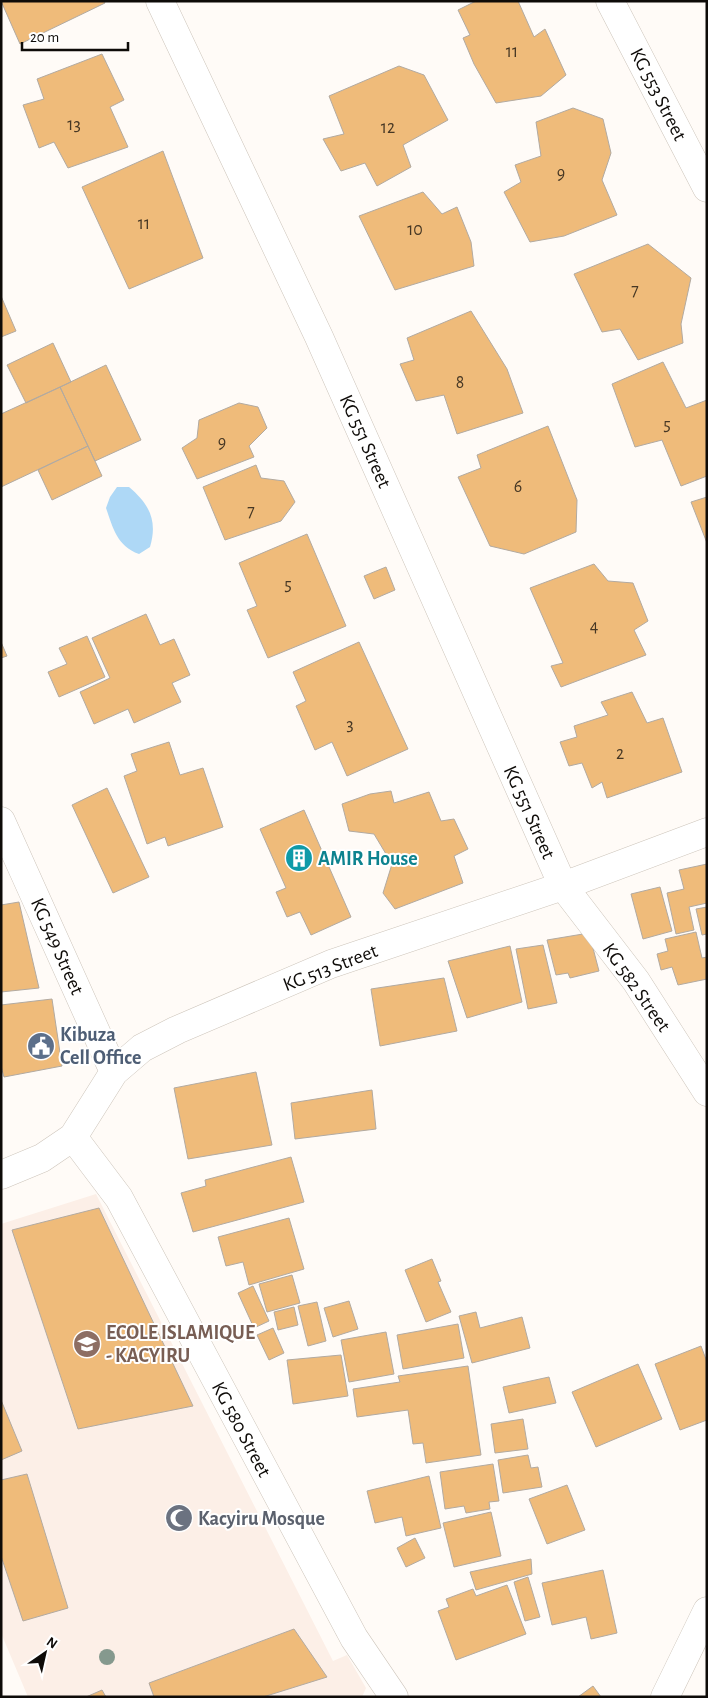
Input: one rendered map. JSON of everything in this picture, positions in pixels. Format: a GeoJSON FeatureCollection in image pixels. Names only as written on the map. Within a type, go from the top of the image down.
{"type":"FeatureCollection","features":[{"type":"Feature","properties":{"kind":"street","name":"KG 551 Street"},"geometry":{"type":"LineString","coordinates":[[160,1],[183,54],[319,337],[562,886]]}},
{"type":"Feature","properties":{"kind":"street","name":"KG 553 Street"},"geometry":{"type":"LineString","coordinates":[[610,1],[707,188]]}},
{"type":"Feature","properties":{"kind":"street","name":"KG 549 Street"},"geometry":{"type":"LineString","coordinates":[[1,821],[114,1072]]}},
{"type":"Feature","properties":{"kind":"street","name":"KG 513 Street"},"geometry":{"type":"LineString","coordinates":[[1,1175],[42,1158],[73,1137],[114,1072],[142,1048],[177,1030],[332,964],[562,886],[707,832]]}},
{"type":"Feature","properties":{"kind":"street","name":"KG 582 Street"},"geometry":{"type":"LineString","coordinates":[[562,886],[636,981],[707,1092]]}},
{"type":"Feature","properties":{"kind":"street","name":"KG 580 Street"},"geometry":{"type":"LineString","coordinates":[[73,1137],[119,1198],[354,1638],[394,1697]]}},
{"type":"Feature","properties":{"kind":"street"},"geometry":{"type":"LineString","coordinates":[[665,1697],[707,1611]]}},
{"type":"Feature","properties":{"kind":"shaded area","name":"ECOLE ISLAMIQUE - KACYIRU"},"geometry":{"type":"Polygon","coordinates":[[[96,1194],[333,1661],[347,1655],[366,1688],[362,1697],[28,1697],[1,1633],[1,1224],[96,1194]]]}},
{"type":"Feature","properties":{"kind":"water"},"geometry":{"type":"Polygon","coordinates":[[[117,487],[129,487],[147,506],[150,513],[153,529],[150,547],[139,554],[132,551],[117,536],[106,508],[110,497],[117,487]]]}},
{"type":"Feature","properties":{"kind":"building"},"geometry":{"type":"Polygon","coordinates":[[[1,1],[104,1],[105,3],[20,44],[1,1]]]}},
{"type":"Feature","properties":{"kind":"building"},"geometry":{"type":"Polygon","coordinates":[[[476,1],[518,1],[534,37],[545,29],[566,75],[541,96],[496,103],[474,64],[463,38],[470,35],[458,10],[476,1]]]}},
{"type":"Feature","properties":{"kind":"building"},"geometry":{"type":"Polygon","coordinates":[[[102,54],[124,100],[110,107],[128,147],[68,168],[54,142],[39,148],[23,105],[44,99],[37,79],[102,54]]]}},
{"type":"Feature","properties":{"kind":"building"},"geometry":{"type":"Polygon","coordinates":[[[399,66],[424,75],[448,120],[403,145],[411,167],[377,186],[365,163],[341,171],[323,139],[344,134],[329,96],[399,66]]]}},
{"type":"Feature","properties":{"kind":"building"},"geometry":{"type":"Polygon","coordinates":[[[573,108],[603,119],[611,153],[602,180],[617,215],[564,236],[530,242],[504,192],[521,182],[515,165],[541,156],[536,122],[573,108]]]}},
{"type":"Feature","properties":{"kind":"building"},"geometry":{"type":"Polygon","coordinates":[[[163,151],[203,258],[129,289],[82,187],[163,151]]]}},
{"type":"Feature","properties":{"kind":"building"},"geometry":{"type":"Polygon","coordinates":[[[423,192],[442,214],[457,207],[471,242],[474,266],[395,290],[359,216],[423,192]]]}},
{"type":"Feature","properties":{"kind":"building"},"geometry":{"type":"Polygon","coordinates":[[[648,244],[691,278],[681,324],[683,343],[638,360],[620,329],[602,332],[574,274],[648,244]]]}},
{"type":"Feature","properties":{"kind":"building"},"geometry":{"type":"Polygon","coordinates":[[[1,296],[16,331],[1,337],[1,296]]]}},
{"type":"Feature","properties":{"kind":"building"},"geometry":{"type":"Polygon","coordinates":[[[471,311],[507,369],[523,413],[457,434],[444,395],[416,401],[400,364],[414,360],[407,338],[471,311]]]}},
{"type":"Feature","properties":{"kind":"building"},"geometry":{"type":"Polygon","coordinates":[[[53,343],[71,382],[26,403],[7,365],[53,343]]]}},
{"type":"Feature","properties":{"kind":"building"},"geometry":{"type":"Polygon","coordinates":[[[663,362],[686,408],[707,400],[707,476],[681,486],[662,440],[635,447],[612,384],[663,362]]]}},
{"type":"Feature","properties":{"kind":"building"},"geometry":{"type":"Polygon","coordinates":[[[106,365],[141,440],[95,461],[60,387],[106,365]]]}},
{"type":"Feature","properties":{"kind":"building"},"geometry":{"type":"Polygon","coordinates":[[[60,387],[88,446],[1,487],[1,414],[60,387]]]}},
{"type":"Feature","properties":{"kind":"building"},"geometry":{"type":"Polygon","coordinates":[[[239,403],[258,407],[267,428],[249,446],[254,457],[197,479],[182,448],[197,438],[199,420],[239,403]]]}},
{"type":"Feature","properties":{"kind":"building"},"geometry":{"type":"Polygon","coordinates":[[[548,426],[577,500],[576,532],[524,554],[490,546],[458,477],[481,468],[477,455],[548,426]]]}},
{"type":"Feature","properties":{"kind":"building"},"geometry":{"type":"Polygon","coordinates":[[[88,446],[102,476],[52,500],[38,470],[88,446]]]}},
{"type":"Feature","properties":{"kind":"building"},"geometry":{"type":"Polygon","coordinates":[[[256,465],[261,478],[284,481],[295,502],[281,521],[225,540],[203,487],[256,465]]]}},
{"type":"Feature","properties":{"kind":"building"},"geometry":{"type":"Polygon","coordinates":[[[707,497],[707,543],[691,502],[707,497]]]}},
{"type":"Feature","properties":{"kind":"building"},"geometry":{"type":"Polygon","coordinates":[[[307,534],[346,626],[268,658],[247,610],[257,606],[239,563],[307,534]]]}},
{"type":"Feature","properties":{"kind":"building"},"geometry":{"type":"Polygon","coordinates":[[[594,564],[608,581],[633,583],[648,621],[634,630],[646,655],[561,687],[551,666],[563,663],[530,588],[594,564]]]}},
{"type":"Feature","properties":{"kind":"building"},"geometry":{"type":"Polygon","coordinates":[[[386,567],[395,590],[374,599],[364,576],[386,567]]]}},
{"type":"Feature","properties":{"kind":"building"},"geometry":{"type":"Polygon","coordinates":[[[146,614],[160,645],[174,639],[190,675],[172,683],[181,702],[134,723],[128,709],[94,724],[80,692],[110,678],[92,638],[146,614]]]}},
{"type":"Feature","properties":{"kind":"building"},"geometry":{"type":"Polygon","coordinates":[[[87,636],[105,677],[59,697],[48,672],[67,664],[59,648],[87,636]]]}},
{"type":"Feature","properties":{"kind":"building"},"geometry":{"type":"Polygon","coordinates":[[[1,642],[7,656],[1,658],[1,642]]]}},
{"type":"Feature","properties":{"kind":"building"},"geometry":{"type":"Polygon","coordinates":[[[359,642],[408,749],[347,776],[332,742],[315,750],[296,706],[306,701],[293,672],[359,642]]]}},
{"type":"Feature","properties":{"kind":"building"},"geometry":{"type":"Polygon","coordinates":[[[632,692],[647,723],[663,718],[682,772],[607,798],[602,782],[592,788],[582,763],[569,766],[560,742],[577,737],[574,726],[608,715],[601,702],[632,692]]]}},
{"type":"Feature","properties":{"kind":"building"},"geometry":{"type":"Polygon","coordinates":[[[169,742],[180,775],[203,768],[223,827],[168,846],[165,837],[147,844],[124,776],[137,771],[131,754],[169,742]]]}},
{"type":"Feature","properties":{"kind":"building"},"geometry":{"type":"Polygon","coordinates":[[[107,788],[149,877],[113,893],[72,805],[107,788]]]}},
{"type":"Feature","properties":{"kind":"building"},"geometry":{"type":"Polygon","coordinates":[[[391,791],[394,803],[429,792],[441,821],[454,819],[468,849],[454,856],[463,883],[395,909],[383,893],[392,864],[374,834],[349,831],[342,804],[370,794],[391,791]]]}},
{"type":"Feature","properties":{"kind":"building","name":"AMIR House"},"geometry":{"type":"Polygon","coordinates":[[[304,810],[351,917],[311,935],[300,912],[287,917],[276,892],[286,888],[260,829],[304,810]]]}},
{"type":"Feature","properties":{"kind":"building"},"geometry":{"type":"Polygon","coordinates":[[[707,864],[707,903],[689,907],[694,930],[676,934],[667,893],[684,889],[679,870],[707,864]]]}},
{"type":"Feature","properties":{"kind":"building"},"geometry":{"type":"Polygon","coordinates":[[[660,887],[672,931],[643,939],[631,894],[660,887]]]}},
{"type":"Feature","properties":{"kind":"building"},"geometry":{"type":"Polygon","coordinates":[[[19,902],[39,988],[1,992],[1,905],[19,902]]]}},
{"type":"Feature","properties":{"kind":"building"},"geometry":{"type":"Polygon","coordinates":[[[707,907],[707,934],[702,935],[696,909],[707,907]]]}},
{"type":"Feature","properties":{"kind":"building"},"geometry":{"type":"Polygon","coordinates":[[[696,932],[702,958],[707,957],[707,979],[678,985],[672,967],[661,970],[657,954],[668,951],[665,939],[696,932]]]}},
{"type":"Feature","properties":{"kind":"building"},"geometry":{"type":"Polygon","coordinates":[[[589,933],[599,971],[570,978],[568,973],[556,975],[547,940],[589,933]]]}},
{"type":"Feature","properties":{"kind":"building"},"geometry":{"type":"Polygon","coordinates":[[[543,945],[557,1003],[528,1009],[516,949],[543,945]]]}},
{"type":"Feature","properties":{"kind":"building"},"geometry":{"type":"Polygon","coordinates":[[[510,946],[522,1002],[467,1018],[448,961],[510,946]]]}},
{"type":"Feature","properties":{"kind":"building"},"geometry":{"type":"Polygon","coordinates":[[[444,978],[457,1031],[380,1046],[371,989],[444,978]]]}},
{"type":"Feature","properties":{"kind":"building"},"geometry":{"type":"Polygon","coordinates":[[[52,999],[62,1066],[4,1077],[1,1066],[1,1005],[52,999]]]}},
{"type":"Feature","properties":{"kind":"building"},"geometry":{"type":"Polygon","coordinates":[[[256,1072],[272,1145],[188,1159],[174,1088],[256,1072]]]}},
{"type":"Feature","properties":{"kind":"building"},"geometry":{"type":"Polygon","coordinates":[[[372,1090],[376,1129],[295,1139],[291,1103],[372,1090]]]}},
{"type":"Feature","properties":{"kind":"building"},"geometry":{"type":"Polygon","coordinates":[[[291,1157],[304,1202],[193,1232],[181,1193],[206,1186],[205,1180],[291,1157]]]}},
{"type":"Feature","properties":{"kind":"building"},"geometry":{"type":"Polygon","coordinates":[[[99,1208],[193,1406],[78,1429],[12,1230],[99,1208]]]}},
{"type":"Feature","properties":{"kind":"building"},"geometry":{"type":"Polygon","coordinates":[[[289,1218],[304,1269],[249,1285],[243,1262],[226,1266],[218,1237],[289,1218]]]}},
{"type":"Feature","properties":{"kind":"building"},"geometry":{"type":"Polygon","coordinates":[[[432,1259],[441,1281],[438,1282],[451,1312],[426,1322],[405,1270],[432,1259]]]}},
{"type":"Feature","properties":{"kind":"building"},"geometry":{"type":"Polygon","coordinates":[[[292,1275],[300,1303],[267,1312],[259,1284],[292,1275]]]}},
{"type":"Feature","properties":{"kind":"building"},"geometry":{"type":"Polygon","coordinates":[[[253,1286],[269,1321],[254,1328],[238,1293],[253,1286]]]}},
{"type":"Feature","properties":{"kind":"building"},"geometry":{"type":"Polygon","coordinates":[[[349,1301],[358,1329],[333,1337],[324,1308],[349,1301]]]}},
{"type":"Feature","properties":{"kind":"building"},"geometry":{"type":"Polygon","coordinates":[[[317,1302],[326,1341],[308,1346],[298,1306],[317,1302]]]}},
{"type":"Feature","properties":{"kind":"building"},"geometry":{"type":"Polygon","coordinates":[[[294,1307],[298,1325],[278,1330],[274,1312],[294,1307]]]}},
{"type":"Feature","properties":{"kind":"building"},"geometry":{"type":"Polygon","coordinates":[[[476,1312],[480,1328],[522,1317],[530,1348],[472,1363],[459,1316],[476,1312]]]}},
{"type":"Feature","properties":{"kind":"building"},"geometry":{"type":"Polygon","coordinates":[[[458,1324],[464,1358],[403,1369],[397,1335],[458,1324]]]}},
{"type":"Feature","properties":{"kind":"building"},"geometry":{"type":"Polygon","coordinates":[[[273,1328],[284,1353],[269,1360],[257,1335],[273,1328]]]}},
{"type":"Feature","properties":{"kind":"building"},"geometry":{"type":"Polygon","coordinates":[[[386,1332],[394,1374],[349,1382],[341,1340],[386,1332]]]}},
{"type":"Feature","properties":{"kind":"building"},"geometry":{"type":"Polygon","coordinates":[[[701,1346],[707,1362],[707,1420],[680,1430],[655,1364],[701,1346]]]}},
{"type":"Feature","properties":{"kind":"building"},"geometry":{"type":"Polygon","coordinates":[[[341,1355],[348,1396],[293,1404],[287,1360],[341,1355]]]}},
{"type":"Feature","properties":{"kind":"building"},"geometry":{"type":"Polygon","coordinates":[[[638,1364],[662,1419],[596,1447],[572,1392],[638,1364]]]}},
{"type":"Feature","properties":{"kind":"building"},"geometry":{"type":"Polygon","coordinates":[[[468,1366],[481,1455],[426,1463],[423,1443],[413,1444],[408,1410],[357,1417],[353,1389],[400,1382],[398,1376],[468,1366]]]}},
{"type":"Feature","properties":{"kind":"building"},"geometry":{"type":"Polygon","coordinates":[[[549,1377],[556,1403],[509,1413],[503,1387],[549,1377]]]}},
{"type":"Feature","properties":{"kind":"building"},"geometry":{"type":"Polygon","coordinates":[[[1,1400],[22,1451],[1,1460],[1,1400]]]}},
{"type":"Feature","properties":{"kind":"building"},"geometry":{"type":"Polygon","coordinates":[[[523,1419],[528,1449],[495,1453],[491,1424],[523,1419]]]}},
{"type":"Feature","properties":{"kind":"building"},"geometry":{"type":"Polygon","coordinates":[[[528,1455],[531,1468],[538,1467],[542,1487],[503,1493],[498,1460],[528,1455]]]}},
{"type":"Feature","properties":{"kind":"building"},"geometry":{"type":"Polygon","coordinates":[[[493,1464],[499,1501],[489,1502],[490,1509],[466,1513],[464,1506],[445,1509],[440,1472],[493,1464]]]}},
{"type":"Feature","properties":{"kind":"building"},"geometry":{"type":"Polygon","coordinates":[[[27,1474],[68,1608],[23,1621],[1,1556],[1,1480],[27,1474]]]}},
{"type":"Feature","properties":{"kind":"building"},"geometry":{"type":"Polygon","coordinates":[[[429,1476],[441,1528],[406,1536],[402,1517],[375,1523],[367,1491],[429,1476]]]}},
{"type":"Feature","properties":{"kind":"building"},"geometry":{"type":"Polygon","coordinates":[[[567,1485],[585,1530],[547,1544],[529,1499],[567,1485]]]}},
{"type":"Feature","properties":{"kind":"building"},"geometry":{"type":"Polygon","coordinates":[[[491,1512],[501,1556],[454,1567],[443,1523],[491,1512]]]}},
{"type":"Feature","properties":{"kind":"building"},"geometry":{"type":"Polygon","coordinates":[[[415,1538],[425,1558],[406,1567],[397,1548],[415,1538]]]}},
{"type":"Feature","properties":{"kind":"building"},"geometry":{"type":"Polygon","coordinates":[[[531,1559],[532,1574],[476,1590],[470,1572],[531,1559]]]}},
{"type":"Feature","properties":{"kind":"building"},"geometry":{"type":"Polygon","coordinates":[[[603,1570],[617,1633],[591,1639],[586,1617],[552,1625],[542,1583],[603,1570]]]}},
{"type":"Feature","properties":{"kind":"building"},"geometry":{"type":"Polygon","coordinates":[[[528,1577],[540,1617],[525,1621],[514,1582],[528,1577]]]}},
{"type":"Feature","properties":{"kind":"building"},"geometry":{"type":"Polygon","coordinates":[[[507,1585],[526,1634],[456,1660],[438,1611],[449,1607],[446,1599],[473,1589],[476,1596],[507,1585]]]}},
{"type":"Feature","properties":{"kind":"building"},"geometry":{"type":"Polygon","coordinates":[[[294,1629],[327,1677],[263,1697],[154,1697],[149,1683],[294,1629]]]}},
{"type":"Feature","properties":{"kind":"building"},"geometry":{"type":"Polygon","coordinates":[[[593,1686],[601,1697],[578,1697],[593,1686]]]}},
{"type":"Feature","properties":{"kind":"building"},"geometry":{"type":"Polygon","coordinates":[[[102,1690],[106,1697],[86,1697],[102,1690]]]}},
{"type":"Feature","properties":{"kind":"place","name":"AMIR House"},"geometry":{"type":"Point","coordinates":[299,858]}},
{"type":"Feature","properties":{"kind":"place","name":"Kibuza Cell Office"},"geometry":{"type":"Point","coordinates":[41,1046]}},
{"type":"Feature","properties":{"kind":"place","name":"ECOLE ISLAMIQUE - KACYIRU"},"geometry":{"type":"Point","coordinates":[87,1344]}},
{"type":"Feature","properties":{"kind":"place","name":"Kacyiru Mosque"},"geometry":{"type":"Point","coordinates":[179,1518]}}]}
